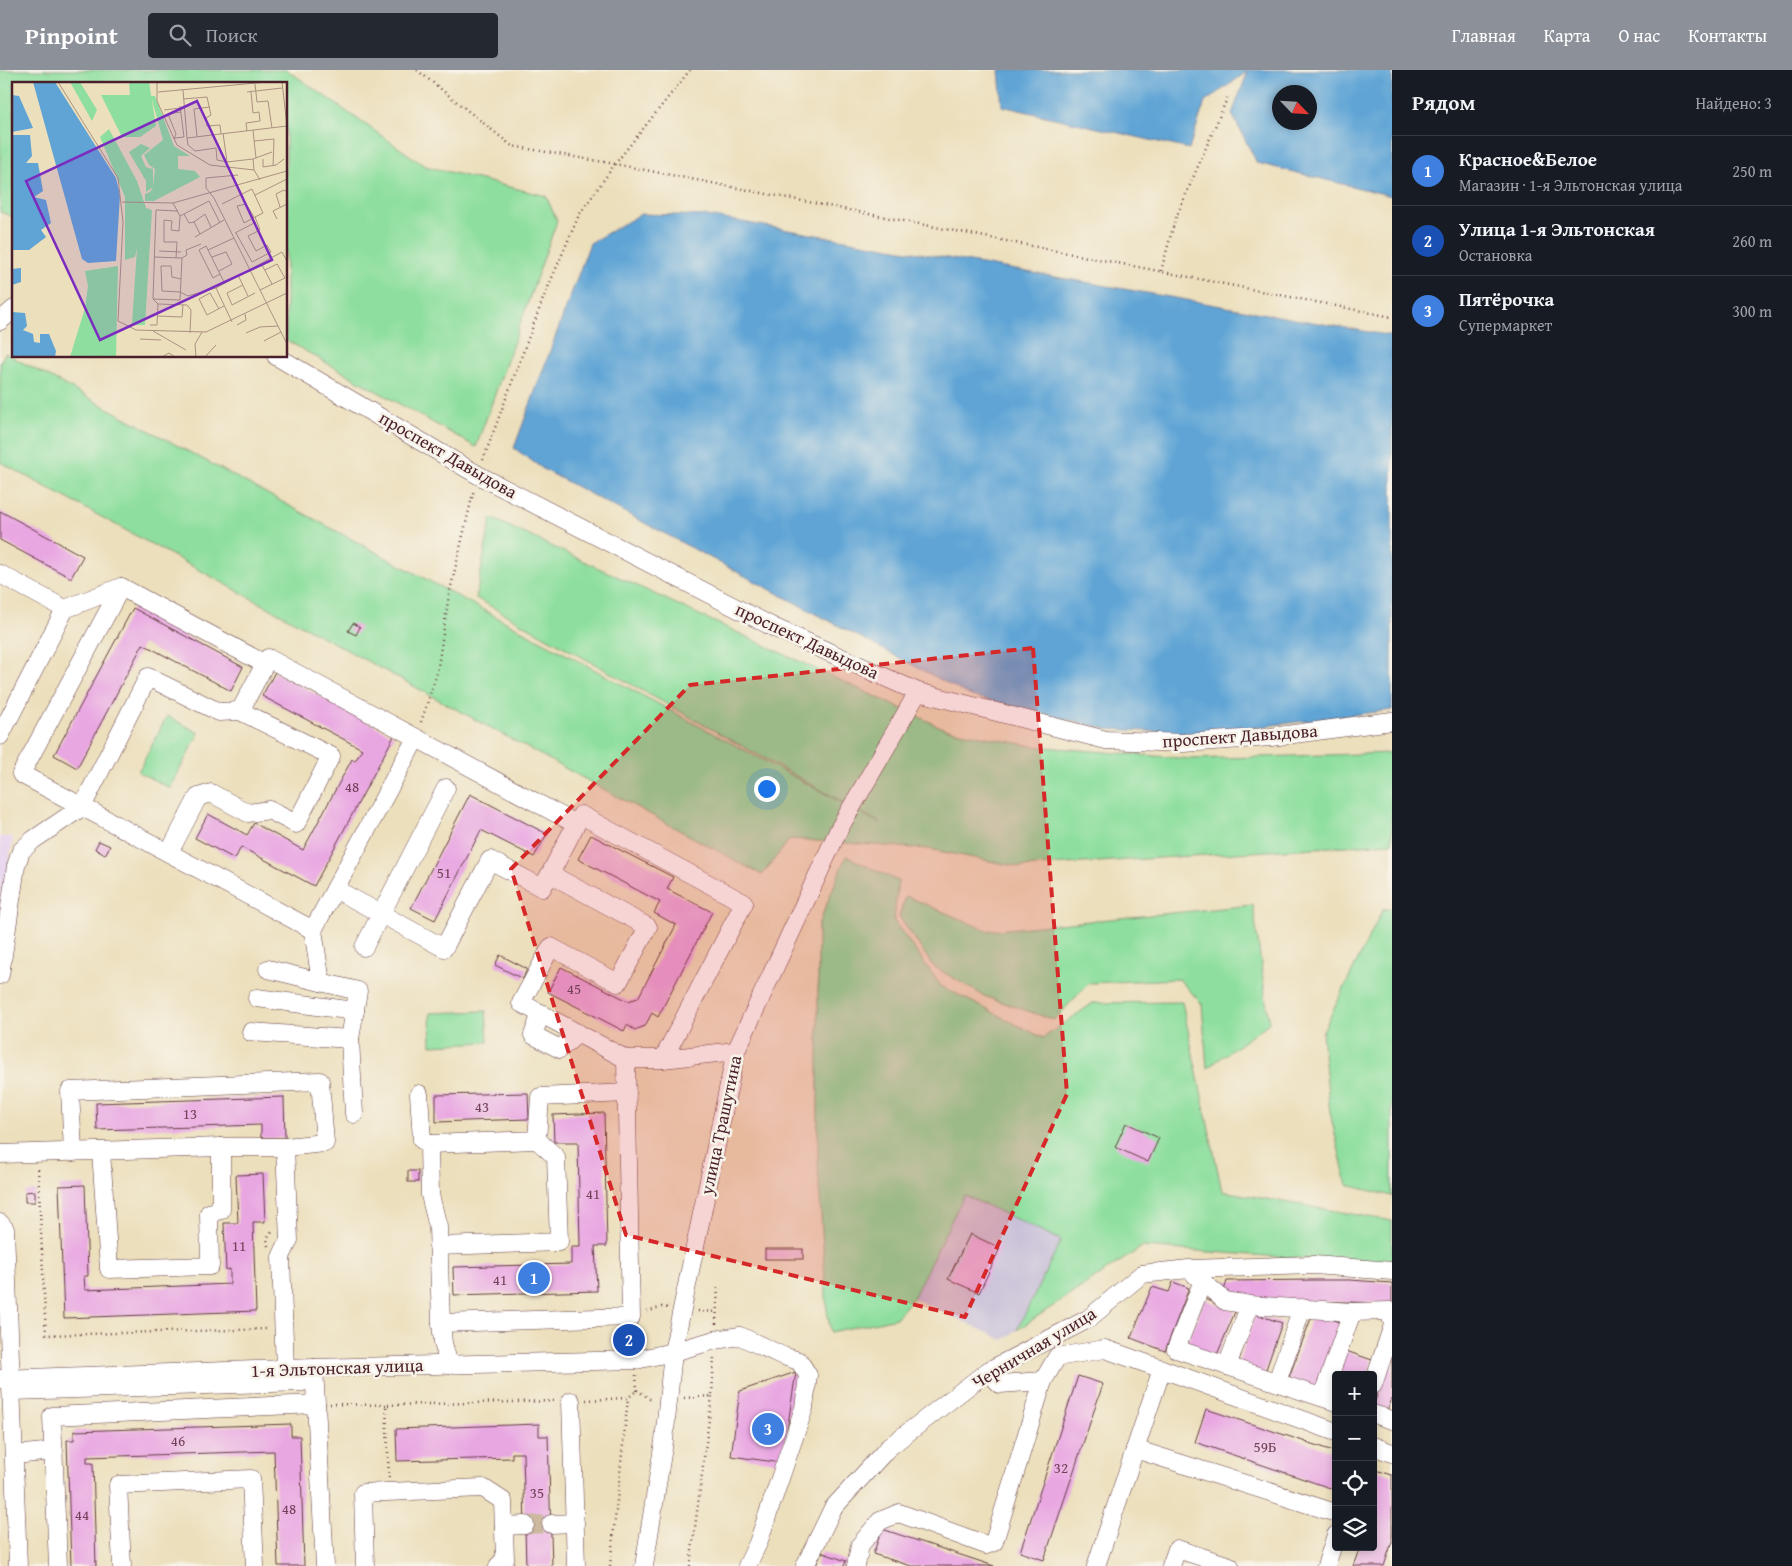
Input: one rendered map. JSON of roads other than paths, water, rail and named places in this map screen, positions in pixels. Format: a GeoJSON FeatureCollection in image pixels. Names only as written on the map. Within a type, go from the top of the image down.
{"type":"FeatureCollection","features":[{"type":"Feature","properties":{"kind":"street"},"geometry":{"type":"LineString","coordinates":[[0,321],[12,311]]}},
{"type":"Feature","properties":{"kind":"street","name":"проспект Давыдова"},"geometry":{"type":"LineString","coordinates":[[279,358],[478,474],[775,628],[918,692],[1106,740],[1184,743],[1271,737],[1392,721]]}},
{"type":"Feature","properties":{"kind":"street"},"geometry":{"type":"LineString","coordinates":[[0,574],[66,609]]}},
{"type":"Feature","properties":{"kind":"street"},"geometry":{"type":"LineString","coordinates":[[121,587],[21,774],[313,930]]}},
{"type":"Feature","properties":{"kind":"street"},"geometry":{"type":"LineString","coordinates":[[0,736],[66,609],[121,587],[265,664]]}},
{"type":"Feature","properties":{"kind":"street"},"geometry":{"type":"LineString","coordinates":[[240,711],[268,658],[576,824]]}},
{"type":"Feature","properties":{"kind":"street"},"geometry":{"type":"LineString","coordinates":[[0,975],[16,866],[21,851],[33,840],[82,807],[148,677],[219,712],[240,711],[331,756],[296,824],[269,810],[248,813],[211,793],[198,797],[169,853]]}},
{"type":"Feature","properties":{"kind":"street","name":"улица Трашутина"},"geometry":{"type":"LineString","coordinates":[[644,1566],[664,1441],[673,1352],[736,1051],[839,830],[918,692]]}},
{"type":"Feature","properties":{"kind":"street"},"geometry":{"type":"LineString","coordinates":[[321,982],[313,930],[416,738]]}},
{"type":"Feature","properties":{"kind":"street"},"geometry":{"type":"LineString","coordinates":[[364,947],[446,788]]}},
{"type":"Feature","properties":{"kind":"street"},"geometry":{"type":"LineString","coordinates":[[335,889],[444,948],[490,860],[542,888],[581,815],[744,903],[663,1059]]}},
{"type":"Feature","properties":{"kind":"street"},"geometry":{"type":"LineString","coordinates":[[550,874],[648,927],[618,982],[551,947],[522,1003],[626,1059],[663,1059],[736,1051]]}},
{"type":"Feature","properties":{"kind":"street"},"geometry":{"type":"LineString","coordinates":[[268,969],[358,990],[350,1039],[354,1114]]}},
{"type":"Feature","properties":{"kind":"street"},"geometry":{"type":"LineString","coordinates":[[257,998],[355,1011]]}},
{"type":"Feature","properties":{"kind":"street"},"geometry":{"type":"LineString","coordinates":[[251,1032],[350,1039]]}},
{"type":"Feature","properties":{"kind":"street"},"geometry":{"type":"LineString","coordinates":[[441,1323],[631,1317],[626,1059]]}},
{"type":"Feature","properties":{"kind":"street"},"geometry":{"type":"LineString","coordinates":[[0,1154],[73,1152],[221,1147],[285,1147],[325,1143],[320,1081],[70,1091],[73,1152]]}},
{"type":"Feature","properties":{"kind":"street"},"geometry":{"type":"LineString","coordinates":[[537,1140],[540,1097],[627,1093]]}},
{"type":"Feature","properties":{"kind":"street"},"geometry":{"type":"LineString","coordinates":[[419,1094],[422,1140],[429,1144],[537,1140],[556,1157],[559,1242],[438,1246]]}},
{"type":"Feature","properties":{"kind":"street"},"geometry":{"type":"LineString","coordinates":[[429,1144],[430,1195],[438,1227],[441,1323],[443,1343],[449,1365]]}},
{"type":"Feature","properties":{"kind":"street"},"geometry":{"type":"LineString","coordinates":[[101,1151],[108,1269],[210,1266],[210,1213],[221,1210],[221,1147]]}},
{"type":"Feature","properties":{"kind":"street"},"geometry":{"type":"LineString","coordinates":[[285,1147],[289,1240],[280,1257],[285,1369]]}},
{"type":"Feature","properties":{"kind":"street"},"geometry":{"type":"LineString","coordinates":[[0,1223],[5,1229],[4,1274],[8,1383],[14,1455],[7,1481],[18,1566]]}},
{"type":"Feature","properties":{"kind":"street","name":"Черничная улица"},"geometry":{"type":"LineString","coordinates":[[805,1566],[833,1508],[888,1447],[988,1372],[1088,1319],[1142,1274],[1189,1269],[1314,1265],[1392,1270]]}},
{"type":"Feature","properties":{"kind":"street"},"geometry":{"type":"LineString","coordinates":[[1189,1269],[1202,1283],[1225,1301],[1250,1305],[1352,1312],[1390,1311],[1392,1321]]}},
{"type":"Feature","properties":{"kind":"street"},"geometry":{"type":"LineString","coordinates":[[1202,1283],[1176,1350],[1329,1399],[1352,1312]]}},
{"type":"Feature","properties":{"kind":"street"},"geometry":{"type":"LineString","coordinates":[[1227,1366],[1250,1305]]}},
{"type":"Feature","properties":{"kind":"street"},"geometry":{"type":"LineString","coordinates":[[1277,1382],[1302,1308]]}},
{"type":"Feature","properties":{"kind":"street"},"geometry":{"type":"LineString","coordinates":[[1377,1373],[1392,1328]]}},
{"type":"Feature","properties":{"kind":"street","name":"1-я Эльтонская улица"},"geometry":{"type":"LineString","coordinates":[[8,1383],[285,1369],[636,1360],[715,1340],[740,1336],[800,1362],[808,1374],[804,1408],[758,1543],[747,1566]]}},
{"type":"Feature","properties":{"kind":"street"},"geometry":{"type":"LineString","coordinates":[[856,1566],[860,1545],[880,1521],[899,1513],[986,1546],[994,1542],[1043,1381],[1057,1357],[1105,1349],[1332,1431]]}},
{"type":"Feature","properties":{"kind":"street"},"geometry":{"type":"LineString","coordinates":[[314,1368],[325,1566]]}},
{"type":"Feature","properties":{"kind":"street"},"geometry":{"type":"LineString","coordinates":[[1096,1566],[1162,1369]]}},
{"type":"Feature","properties":{"kind":"street"},"geometry":{"type":"LineString","coordinates":[[988,1372],[1000,1384],[1043,1381]]}},
{"type":"Feature","properties":{"kind":"street"},"geometry":{"type":"LineString","coordinates":[[8,1383],[303,1382]]}},
{"type":"Feature","properties":{"kind":"street"},"geometry":{"type":"LineString","coordinates":[[571,1401],[576,1566]]}},
{"type":"Feature","properties":{"kind":"street"},"geometry":{"type":"LineString","coordinates":[[58,1566],[52,1416],[316,1404]]}},
{"type":"Feature","properties":{"kind":"street"},"geometry":{"type":"LineString","coordinates":[[1377,1415],[1392,1420]]}},
{"type":"Feature","properties":{"kind":"street"},"geometry":{"type":"LineString","coordinates":[[1377,1447],[1392,1453]]}},
{"type":"Feature","properties":{"kind":"street"},"geometry":{"type":"LineString","coordinates":[[1135,1449],[1332,1512]]}},
{"type":"Feature","properties":{"kind":"street"},"geometry":{"type":"LineString","coordinates":[[14,1455],[54,1451]]}},
{"type":"Feature","properties":{"kind":"street"},"geometry":{"type":"LineString","coordinates":[[122,1566],[118,1486],[250,1479],[255,1566]]}},
{"type":"Feature","properties":{"kind":"street"},"geometry":{"type":"LineString","coordinates":[[365,1566],[363,1493],[483,1488],[503,1501],[504,1559],[498,1566]]}},
{"type":"Feature","properties":{"kind":"street"},"geometry":{"type":"LineString","coordinates":[[551,1524],[575,1523]]}},
{"type":"Feature","properties":{"kind":"street"},"geometry":{"type":"LineString","coordinates":[[504,1526],[525,1525]]}},
{"type":"Feature","properties":{"kind":"street"},"geometry":{"type":"LineString","coordinates":[[1326,1566],[1332,1547]]}},
{"type":"Feature","properties":{"kind":"street"},"geometry":{"type":"LineString","coordinates":[[1171,1566],[1177,1549],[1230,1566]]}},
{"type":"Feature","properties":{"kind":"water"},"geometry":{"type":"Polygon","coordinates":[[[999,70],[1392,70],[1392,196],[1257,163],[1232,114],[1248,71],[1205,102],[1189,149],[1002,106],[999,70]]]}},
{"type":"Feature","properties":{"kind":"water"},"geometry":{"type":"Polygon","coordinates":[[[641,214],[708,216],[1392,336],[1392,710],[1203,734],[1107,729],[971,696],[543,469],[514,448],[590,243],[641,214]]]}},
{"type":"Feature","properties":{"kind":"tunnel"},"geometry":{"type":"LineString","coordinates":[[525,1525],[551,1524]]}},
{"type":"Feature","properties":{"kind":"place","name":"Красное&Белое"},"geometry":{"type":"Point","coordinates":[534,1278]}},
{"type":"Feature","properties":{"kind":"place","name":"Улица 1-я Эльтонская"},"geometry":{"type":"Point","coordinates":[629,1340]}},
{"type":"Feature","properties":{"kind":"place","name":"Пятёрочка"},"geometry":{"type":"Point","coordinates":[768,1429]}}]}
